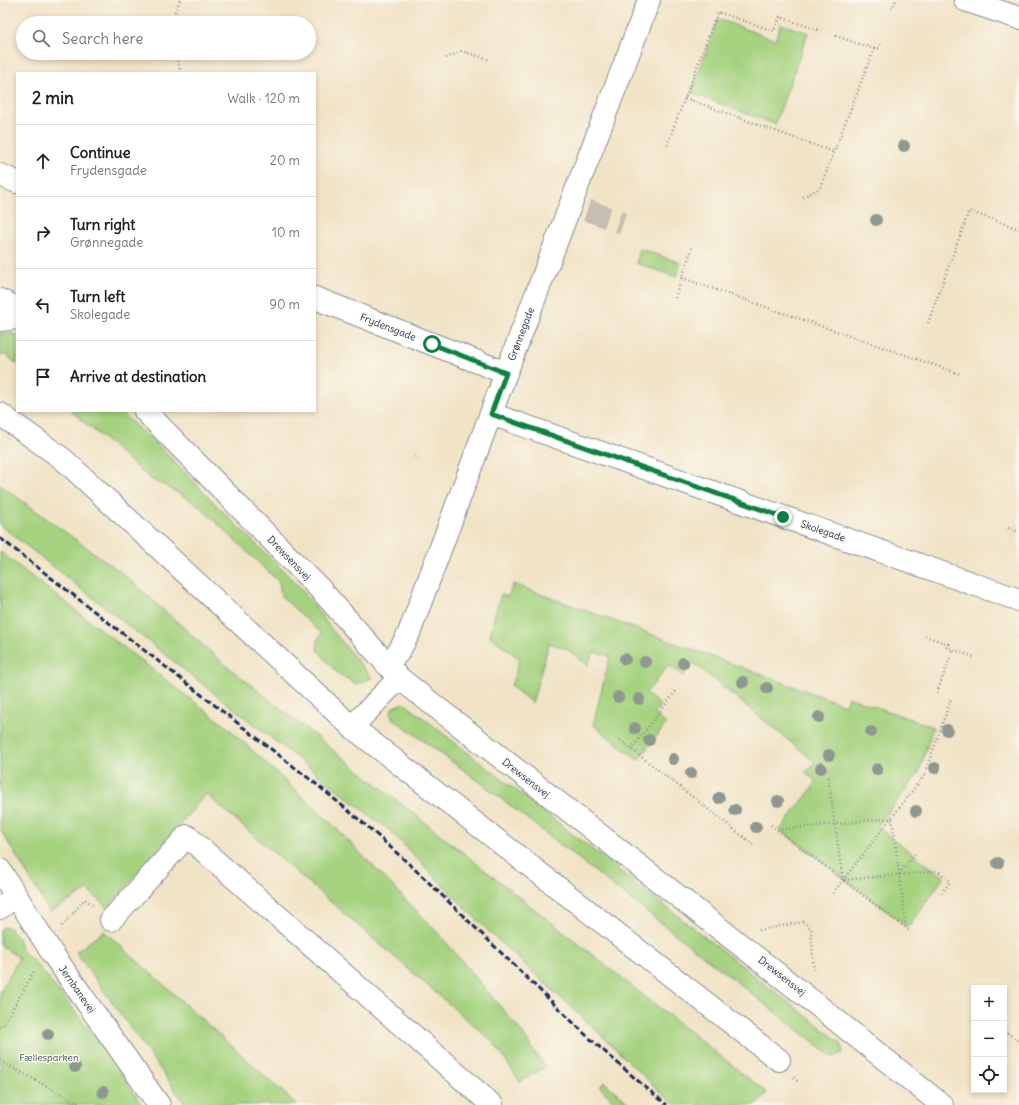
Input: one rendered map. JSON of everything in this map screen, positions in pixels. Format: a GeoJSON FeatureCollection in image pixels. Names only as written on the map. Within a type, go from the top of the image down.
{"type":"FeatureCollection","features":[{"type":"Feature","properties":{"kind":"street","name":"Grønnegade"},"geometry":{"type":"LineString","coordinates":[[352,727],[392,671],[398,653],[409,633],[506,373],[579,207],[649,0]]}},
{"type":"Feature","properties":{"kind":"street"},"geometry":{"type":"LineString","coordinates":[[965,0],[1019,18]]}},
{"type":"Feature","properties":{"kind":"street"},"geometry":{"type":"LineString","coordinates":[[0,175],[16,182]]}},
{"type":"Feature","properties":{"kind":"street","name":"Frydensgade"},"geometry":{"type":"LineString","coordinates":[[316,298],[506,373]]}},
{"type":"Feature","properties":{"kind":"street"},"geometry":{"type":"LineString","coordinates":[[0,300],[16,308]]}},
{"type":"Feature","properties":{"kind":"street"},"geometry":{"type":"LineString","coordinates":[[0,320],[16,318]]}},
{"type":"Feature","properties":{"kind":"street","name":"Drewsensvej"},"geometry":{"type":"LineString","coordinates":[[146,412],[320,589],[392,671],[729,935],[942,1105]]}},
{"type":"Feature","properties":{"kind":"street"},"geometry":{"type":"LineString","coordinates":[[0,414],[63,458],[352,727],[779,1060]]}},
{"type":"Feature","properties":{"kind":"street","name":"Skolegade"},"geometry":{"type":"LineString","coordinates":[[491,414],[1019,598]]}},
{"type":"Feature","properties":{"kind":"street"},"geometry":{"type":"LineString","coordinates":[[111,920],[187,836],[492,1105]]}},
{"type":"Feature","properties":{"kind":"street","name":"Jernbanevej"},"geometry":{"type":"LineString","coordinates":[[0,870],[8,902],[52,953],[159,1105]]}},
{"type":"Feature","properties":{"kind":"path"},"geometry":{"type":"LineString","coordinates":[[173,16],[180,0]]}},
{"type":"Feature","properties":{"kind":"path"},"geometry":{"type":"LineString","coordinates":[[892,9],[896,0]]}},
{"type":"Feature","properties":{"kind":"path"},"geometry":{"type":"LineString","coordinates":[[667,145],[718,12],[774,31],[780,17],[821,31]]}},
{"type":"Feature","properties":{"kind":"path"},"geometry":{"type":"LineString","coordinates":[[833,35],[874,49],[879,48],[881,43]]}},
{"type":"Feature","properties":{"kind":"path"},"geometry":{"type":"LineString","coordinates":[[803,197],[820,188],[874,49]]}},
{"type":"Feature","properties":{"kind":"path"},"geometry":{"type":"LineString","coordinates":[[446,58],[462,51],[490,60]]}},
{"type":"Feature","properties":{"kind":"path"},"geometry":{"type":"LineString","coordinates":[[177,60],[182,72]]}},
{"type":"Feature","properties":{"kind":"path"},"geometry":{"type":"LineString","coordinates":[[685,98],[834,152]]}},
{"type":"Feature","properties":{"kind":"path"},"geometry":{"type":"LineString","coordinates":[[928,323],[968,211],[1019,229]]}},
{"type":"Feature","properties":{"kind":"path"},"geometry":{"type":"LineString","coordinates":[[675,298],[692,248]]}},
{"type":"Feature","properties":{"kind":"path"},"geometry":{"type":"LineString","coordinates":[[682,278],[960,374]]}},
{"type":"Feature","properties":{"kind":"path"},"geometry":{"type":"LineString","coordinates":[[415,457],[419,459]]}},
{"type":"Feature","properties":{"kind":"path"},"geometry":{"type":"LineString","coordinates":[[1008,528],[1019,532]]}},
{"type":"Feature","properties":{"kind":"path"},"geometry":{"type":"LineString","coordinates":[[926,636],[948,644],[946,647],[974,657]]}},
{"type":"Feature","properties":{"kind":"path"},"geometry":{"type":"LineString","coordinates":[[937,693],[953,649]]}},
{"type":"Feature","properties":{"kind":"path"},"geometry":{"type":"LineString","coordinates":[[631,749],[676,691]]}},
{"type":"Feature","properties":{"kind":"path"},"geometry":{"type":"LineString","coordinates":[[833,893],[924,776],[951,699]]}},
{"type":"Feature","properties":{"kind":"path"},"geometry":{"type":"LineString","coordinates":[[620,740],[755,846]]}},
{"type":"Feature","properties":{"kind":"path"},"geometry":{"type":"LineString","coordinates":[[828,777],[843,880]]}},
{"type":"Feature","properties":{"kind":"path"},"geometry":{"type":"LineString","coordinates":[[777,830],[892,818]]}},
{"type":"Feature","properties":{"kind":"path"},"geometry":{"type":"LineString","coordinates":[[892,818],[906,928]]}},
{"type":"Feature","properties":{"kind":"path"},"geometry":{"type":"LineString","coordinates":[[771,825],[911,932]]}},
{"type":"Feature","properties":{"kind":"path"},"geometry":{"type":"LineString","coordinates":[[899,875],[915,854]]}},
{"type":"Feature","properties":{"kind":"path"},"geometry":{"type":"LineString","coordinates":[[843,880],[938,871],[950,881],[941,894]]}},
{"type":"Feature","properties":{"kind":"path"},"geometry":{"type":"LineString","coordinates":[[64,924],[85,899],[88,902]]}},
{"type":"Feature","properties":{"kind":"path"},"geometry":{"type":"LineString","coordinates":[[729,935],[803,922],[808,924],[811,928],[816,1004]]}},
{"type":"Feature","properties":{"kind":"path"},"geometry":{"type":"LineString","coordinates":[[0,1027],[4,1024],[37,965],[52,953]]}},
{"type":"Feature","properties":{"kind":"path"},"geometry":{"type":"LineString","coordinates":[[1007,1032],[1018,1040]]}},
{"type":"Feature","properties":{"kind":"path"},"geometry":{"type":"LineString","coordinates":[[0,1061],[82,1105]]}},
{"type":"Feature","properties":{"kind":"green space"},"geometry":{"type":"Polygon","coordinates":[[[718,19],[775,40],[781,24],[808,33],[775,124],[691,93],[718,19]]]}},
{"type":"Feature","properties":{"kind":"green space"},"geometry":{"type":"Polygon","coordinates":[[[640,249],[681,263],[676,277],[636,263],[640,249]]]}},
{"type":"Feature","properties":{"kind":"green space"},"geometry":{"type":"Polygon","coordinates":[[[0,333],[16,335],[16,363],[6,355],[0,355],[0,333]]]}},
{"type":"Feature","properties":{"kind":"green space"},"geometry":{"type":"Polygon","coordinates":[[[72,412],[120,412],[165,452],[221,510],[300,587],[332,630],[372,678],[356,684],[336,672],[317,649],[318,638],[322,634],[281,596],[279,582],[197,504],[164,485],[152,480],[72,412]]]}},
{"type":"Feature","properties":{"kind":"green space"},"geometry":{"type":"Polygon","coordinates":[[[0,485],[122,573],[223,663],[767,1093],[756,1105],[676,1105],[669,1100],[487,930],[390,831],[0,525],[0,485]]]}},
{"type":"Feature","properties":{"kind":"green space"},"geometry":{"type":"Polygon","coordinates":[[[0,552],[227,727],[332,824],[438,933],[520,1030],[545,1067],[520,1082],[494,1043],[206,794],[108,908],[88,890],[50,912],[0,829],[0,552]]]}},
{"type":"Feature","properties":{"kind":"green space"},"geometry":{"type":"Polygon","coordinates":[[[513,584],[845,705],[848,697],[933,727],[919,772],[877,827],[944,877],[908,927],[780,830],[817,782],[806,773],[815,762],[694,663],[683,676],[669,665],[646,693],[660,705],[654,714],[666,724],[638,760],[593,725],[610,656],[593,652],[588,665],[567,649],[549,643],[532,703],[511,686],[520,659],[490,636],[501,594],[508,597],[513,584]]]}},
{"type":"Feature","properties":{"kind":"green space"},"geometry":{"type":"Polygon","coordinates":[[[404,703],[841,1043],[843,1053],[833,1057],[476,779],[392,718],[391,712],[393,707],[404,703]]]}},
{"type":"Feature","properties":{"kind":"green space","name":"Fællesparken"},"geometry":{"type":"Polygon","coordinates":[[[7,926],[17,936],[21,949],[37,965],[102,1045],[142,1105],[0,1105],[0,992],[19,958],[0,945],[0,929],[7,926]]]}},
{"type":"Feature","properties":{"kind":"green space"},"geometry":{"type":"Polygon","coordinates":[[[104,931],[297,1105],[186,1105],[76,952],[104,931]]]}},
{"type":"Feature","properties":{"kind":"green space"},"geometry":{"type":"Polygon","coordinates":[[[604,1082],[631,1105],[617,1105],[600,1087],[604,1082]]]}},
{"type":"Feature","properties":{"kind":"tunnel"},"geometry":{"type":"LineString","coordinates":[[587,210],[623,223]]}},
{"type":"Feature","properties":{"kind":"railway"},"geometry":{"type":"LineString","coordinates":[[0,538],[316,784],[368,827],[420,874],[587,1036],[667,1105]]}},
{"type":"Feature","properties":{"kind":"route"},"geometry":{"type":"LineString","coordinates":[[432,344],[506,373],[491,414],[783,517]]}}]}
